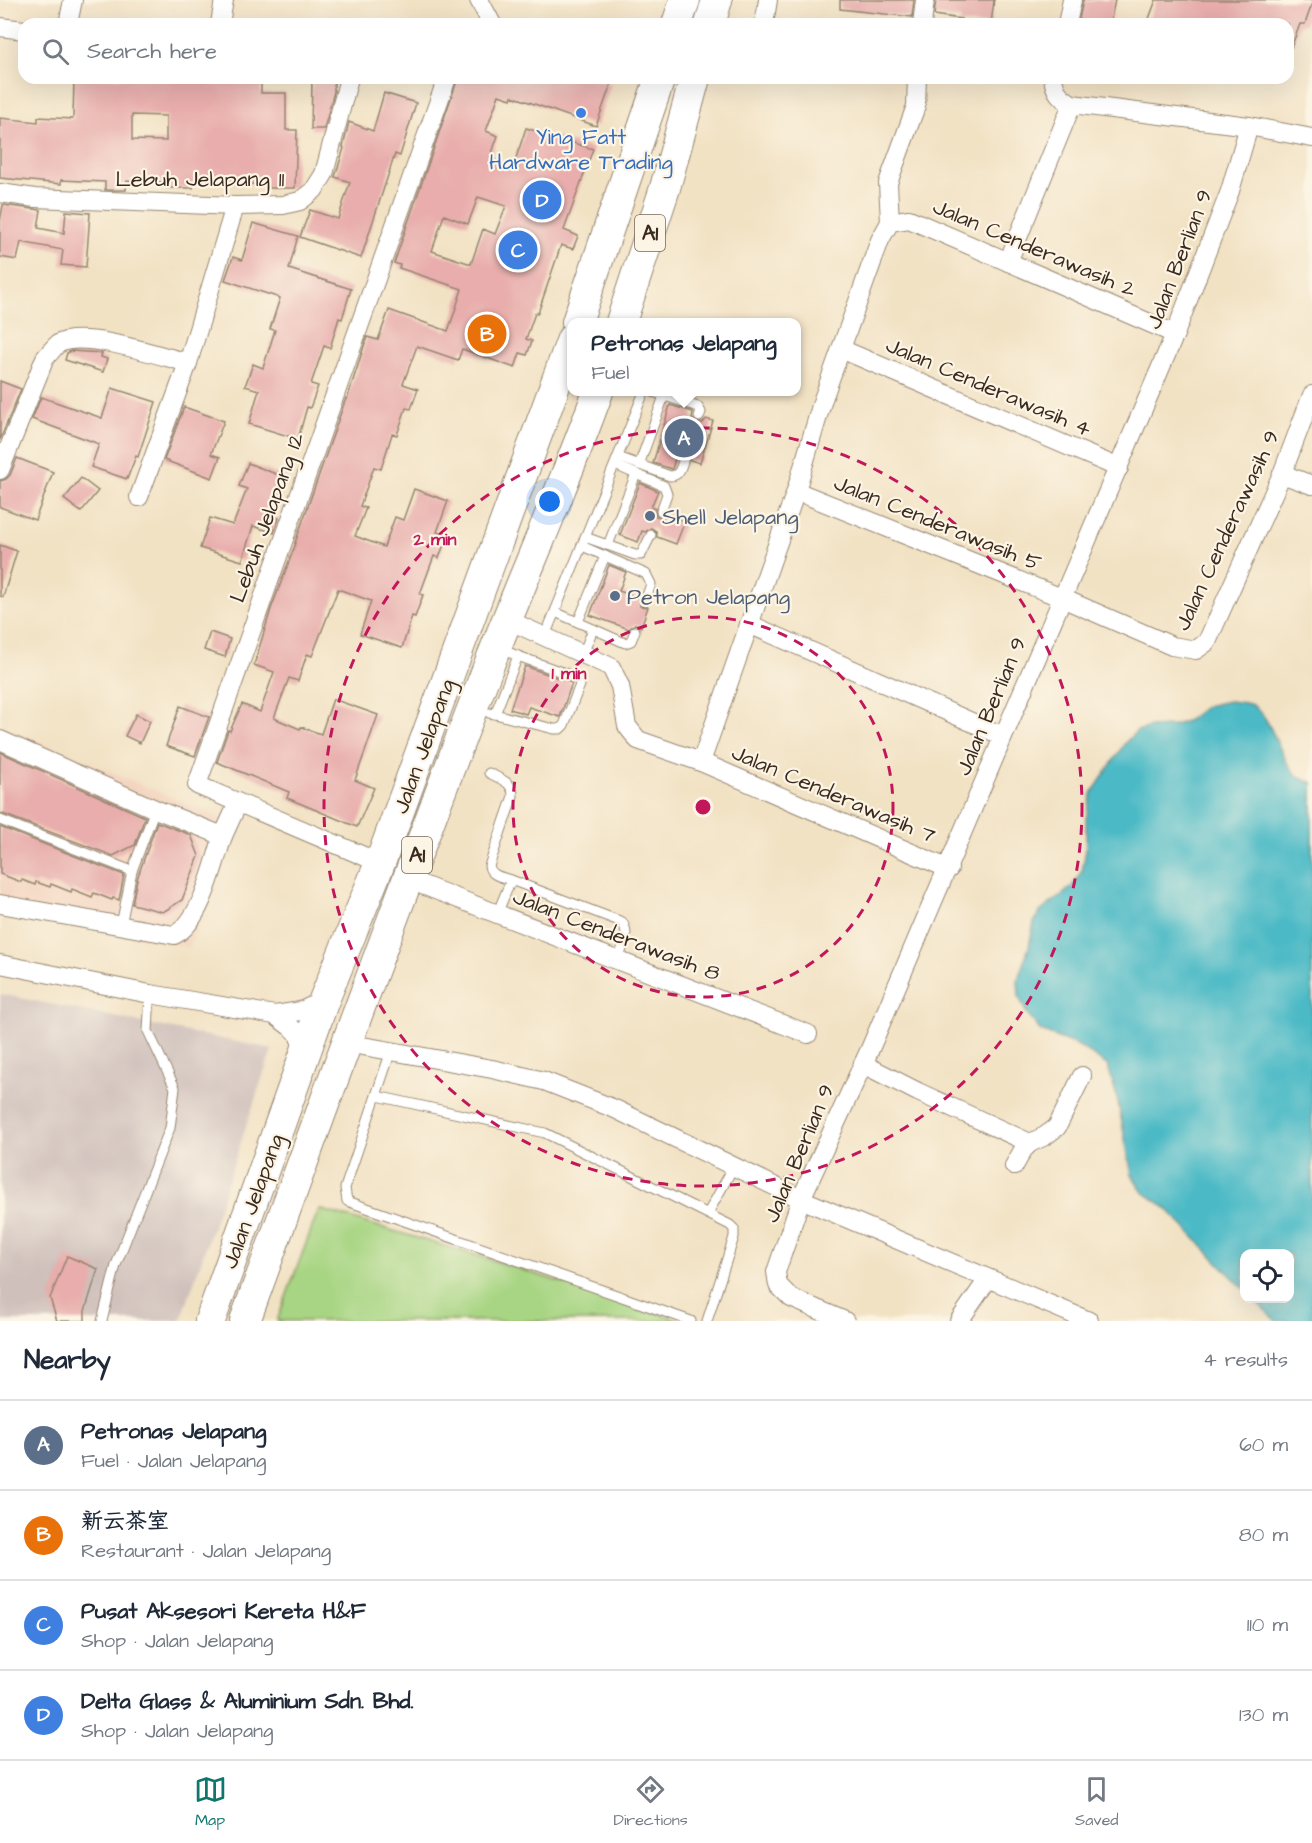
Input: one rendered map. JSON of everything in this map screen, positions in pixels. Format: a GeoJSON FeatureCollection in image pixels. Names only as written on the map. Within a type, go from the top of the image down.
{"type":"FeatureCollection","features":[{"type":"Feature","properties":{"kind":"main road"},"geometry":{"type":"LineString","coordinates":[[679,18],[685,0]]}},
{"type":"Feature","properties":{"kind":"main road"},"geometry":{"type":"LineString","coordinates":[[712,18],[717,0]]}},
{"type":"Feature","properties":{"kind":"main road","name":"A1"},"geometry":{"type":"LineString","coordinates":[[583,313],[658,84]]}},
{"type":"Feature","properties":{"kind":"main road","name":"A1"},"geometry":{"type":"LineString","coordinates":[[622,318],[665,188],[693,84]]}},
{"type":"Feature","properties":{"kind":"main road","name":"Jalan Jelapang"},"geometry":{"type":"LineString","coordinates":[[210,1321],[324,1000],[380,863],[567,352]]}},
{"type":"Feature","properties":{"kind":"main road"},"geometry":{"type":"LineString","coordinates":[[541,421],[567,386]]}},
{"type":"Feature","properties":{"kind":"main road","name":"Jalan Jelapang"},"geometry":{"type":"LineString","coordinates":[[245,1321],[407,879],[483,712],[507,652],[508,620],[597,396]]}},
{"type":"Feature","properties":{"kind":"street"},"geometry":{"type":"LineString","coordinates":[[69,18],[73,0]]}},
{"type":"Feature","properties":{"kind":"street"},"geometry":{"type":"LineString","coordinates":[[221,18],[224,0]]}},
{"type":"Feature","properties":{"kind":"street"},"geometry":{"type":"LineString","coordinates":[[479,0],[489,18]]}},
{"type":"Feature","properties":{"kind":"street"},"geometry":{"type":"LineString","coordinates":[[765,18],[768,0]]}},
{"type":"Feature","properties":{"kind":"street"},"geometry":{"type":"LineString","coordinates":[[1069,18],[1072,0]]}},
{"type":"Feature","properties":{"kind":"street"},"geometry":{"type":"LineString","coordinates":[[0,27],[18,29]]}},
{"type":"Feature","properties":{"kind":"street","name":"Lebuh Jelapang 11"},"geometry":{"type":"LineString","coordinates":[[0,193],[35,198],[235,206],[282,205],[300,201],[314,190],[324,174],[347,84]]}},
{"type":"Feature","properties":{"kind":"street","name":"Lebuh Jelapang 12"},"geometry":{"type":"LineString","coordinates":[[380,863],[197,785],[445,84]]}},
{"type":"Feature","properties":{"kind":"street"},"geometry":{"type":"LineString","coordinates":[[701,762],[796,491],[823,399],[880,240],[890,222],[888,183],[916,106],[917,84]]}},
{"type":"Feature","properties":{"kind":"street"},"geometry":{"type":"LineString","coordinates":[[1054,84],[1061,98],[1071,104],[1249,126],[1312,138]]}},
{"type":"Feature","properties":{"kind":"street"},"geometry":{"type":"LineString","coordinates":[[1008,262],[1071,104]]}},
{"type":"Feature","properties":{"kind":"street","name":"Jalan Berlian 9"},"geometry":{"type":"LineString","coordinates":[[845,1321],[791,1298],[778,1285],[776,1272],[801,1199],[949,869],[1003,736],[1176,334],[1230,191],[1249,126]]}},
{"type":"Feature","properties":{"kind":"street"},"geometry":{"type":"LineString","coordinates":[[139,497],[188,363],[235,206]]}},
{"type":"Feature","properties":{"kind":"street","name":"Jalan Cenderawasih 2"},"geometry":{"type":"LineString","coordinates":[[890,222],[909,219],[1176,334]]}},
{"type":"Feature","properties":{"kind":"street"},"geometry":{"type":"LineString","coordinates":[[0,470],[45,358],[59,344],[80,339],[108,343],[188,363]]}},
{"type":"Feature","properties":{"kind":"street","name":"Jalan Cenderawasih 4"},"geometry":{"type":"LineString","coordinates":[[841,349],[1119,468]]}},
{"type":"Feature","properties":{"kind":"street","name":"Jalan Cenderawasih 9"},"geometry":{"type":"LineString","coordinates":[[1062,598],[1172,645],[1196,651],[1207,642],[1282,474],[1312,395]]}},
{"type":"Feature","properties":{"kind":"street"},"geometry":{"type":"LineString","coordinates":[[1282,474],[1312,485]]}},
{"type":"Feature","properties":{"kind":"street","name":"Jalan Cenderawasih 5"},"geometry":{"type":"LineString","coordinates":[[796,491],[1062,598]]}},
{"type":"Feature","properties":{"kind":"street","name":"Jalan Cenderawasih 7"},"geometry":{"type":"LineString","coordinates":[[508,620],[611,667],[620,686],[627,726],[638,740],[701,762],[949,869]]}},
{"type":"Feature","properties":{"kind":"street"},"geometry":{"type":"LineString","coordinates":[[749,624],[1003,736]]}},
{"type":"Feature","properties":{"kind":"street"},"geometry":{"type":"LineString","coordinates":[[0,740],[155,809],[223,836]]}},
{"type":"Feature","properties":{"kind":"street"},"geometry":{"type":"LineString","coordinates":[[0,904],[174,935],[180,932],[201,900],[237,803]]}},
{"type":"Feature","properties":{"kind":"street","name":"Jalan Cenderawasih 8"},"geometry":{"type":"LineString","coordinates":[[407,879],[808,1034]]}},
{"type":"Feature","properties":{"kind":"street"},"geometry":{"type":"LineString","coordinates":[[0,964],[150,994],[275,1015],[301,1011],[324,1000]]}},
{"type":"Feature","properties":{"kind":"street"},"geometry":{"type":"LineString","coordinates":[[275,1015],[297,1032],[305,1052]]}},
{"type":"Feature","properties":{"kind":"street"},"geometry":{"type":"LineString","coordinates":[[346,1043],[492,1069],[544,1082],[615,1109],[801,1199],[1089,1321]]}},
{"type":"Feature","properties":{"kind":"street"},"geometry":{"type":"LineString","coordinates":[[863,1064],[1030,1143]]}},
{"type":"Feature","properties":{"kind":"street"},"geometry":{"type":"LineString","coordinates":[[1014,1166],[1030,1143],[1046,1136],[1057,1126],[1082,1076]]}},
{"type":"Feature","properties":{"kind":"street"},"geometry":{"type":"LineString","coordinates":[[959,1321],[988,1279]]}},
{"type":"Feature","properties":{"kind":"lane"},"geometry":{"type":"LineString","coordinates":[[545,636],[642,396]]}},
{"type":"Feature","properties":{"kind":"lane"},"geometry":{"type":"LineString","coordinates":[[608,545],[664,396],[698,407],[701,412],[699,417]]}},
{"type":"Feature","properties":{"kind":"lane"},"geometry":{"type":"LineString","coordinates":[[616,461],[638,469],[675,476],[684,458]]}},
{"type":"Feature","properties":{"kind":"lane"},"geometry":{"type":"LineString","coordinates":[[638,469],[667,489],[661,511]]}},
{"type":"Feature","properties":{"kind":"lane"},"geometry":{"type":"LineString","coordinates":[[584,541],[608,545],[641,555],[651,535]]}},
{"type":"Feature","properties":{"kind":"lane"},"geometry":{"type":"LineString","coordinates":[[584,541],[605,556],[646,574],[651,584],[645,601]]}},
{"type":"Feature","properties":{"kind":"lane"},"geometry":{"type":"LineString","coordinates":[[578,622],[605,556]]}},
{"type":"Feature","properties":{"kind":"lane"},"geometry":{"type":"LineString","coordinates":[[555,612],[628,643],[635,631]]}},
{"type":"Feature","properties":{"kind":"lane"},"geometry":{"type":"LineString","coordinates":[[583,654],[593,629]]}},
{"type":"Feature","properties":{"kind":"lane"},"geometry":{"type":"LineString","coordinates":[[483,712],[560,729],[564,725],[580,685],[578,678],[507,652]]}},
{"type":"Feature","properties":{"kind":"lane"},"geometry":{"type":"LineString","coordinates":[[489,773],[509,784],[513,789],[513,796],[489,866],[490,871],[622,922],[626,927],[627,936],[618,960]]}},
{"type":"Feature","properties":{"kind":"lane"},"geometry":{"type":"LineString","coordinates":[[121,925],[132,871],[155,809]]}},
{"type":"Feature","properties":{"kind":"lane"},"geometry":{"type":"LineString","coordinates":[[0,820],[132,871]]}},
{"type":"Feature","properties":{"kind":"lane"},"geometry":{"type":"LineString","coordinates":[[497,914],[511,880]]}},
{"type":"Feature","properties":{"kind":"lane"},"geometry":{"type":"LineString","coordinates":[[102,1321],[116,1265],[170,1128],[175,1088],[148,1031],[150,994]]}},
{"type":"Feature","properties":{"kind":"lane"},"geometry":{"type":"LineString","coordinates":[[392,1051],[345,1188],[347,1201],[692,1321]]}},
{"type":"Feature","properties":{"kind":"lane"},"geometry":{"type":"LineString","coordinates":[[377,1096],[545,1133],[730,1225],[734,1229],[734,1237],[706,1321]]}},
{"type":"Feature","properties":{"kind":"lane"},"geometry":{"type":"LineString","coordinates":[[708,1213],[734,1166]]}},
{"type":"Feature","properties":{"kind":"shaded area"},"geometry":{"type":"Polygon","coordinates":[[[0,725],[240,826],[189,948],[0,908],[0,725]]]}},
{"type":"Feature","properties":{"kind":"shaded area"},"geometry":{"type":"Polygon","coordinates":[[[0,994],[272,1049],[181,1321],[0,1321],[0,994]]]}},
{"type":"Feature","properties":{"kind":"green space"},"geometry":{"type":"Polygon","coordinates":[[[319,1209],[482,1257],[683,1321],[277,1321],[319,1209]]]}},
{"type":"Feature","properties":{"kind":"water"},"geometry":{"type":"Polygon","coordinates":[[[1229,701],[1252,705],[1268,723],[1293,771],[1301,779],[1312,782],[1312,1321],[1276,1321],[1258,1303],[1294,1303],[1294,1249],[1240,1249],[1240,1285],[1166,1208],[1142,1191],[1132,1175],[1117,1097],[1108,1066],[1079,1046],[1041,1031],[1027,1014],[1019,996],[1018,979],[1034,923],[1040,912],[1072,887],[1082,871],[1086,850],[1086,818],[1092,793],[1125,743],[1137,731],[1151,727],[1173,726],[1188,720],[1206,706],[1229,701]]]}},
{"type":"Feature","properties":{"kind":"building"},"geometry":{"type":"Polygon","coordinates":[[[840,0],[914,0],[912,17],[840,9],[840,0]]]}},
{"type":"Feature","properties":{"kind":"building"},"geometry":{"type":"Polygon","coordinates":[[[936,0],[994,0],[992,18],[954,18],[934,15],[936,0]]]}},
{"type":"Feature","properties":{"kind":"building"},"geometry":{"type":"Polygon","coordinates":[[[1083,0],[1115,0],[1111,18],[1079,18],[1083,0]]]}},
{"type":"Feature","properties":{"kind":"building"},"geometry":{"type":"Polygon","coordinates":[[[1156,0],[1312,0],[1305,24],[1300,24],[1294,40],[1294,18],[1149,18],[1156,0]]]}},
{"type":"Feature","properties":{"kind":"building"},"geometry":{"type":"Polygon","coordinates":[[[74,84],[261,84],[261,93],[286,93],[286,130],[297,130],[295,188],[268,188],[268,185],[234,182],[193,182],[193,188],[166,188],[166,182],[127,181],[126,190],[105,190],[105,182],[61,180],[61,184],[0,178],[0,118],[38,122],[38,117],[73,119],[74,84]],[[132,115],[132,140],[166,141],[166,116],[132,115]]]}},
{"type":"Feature","properties":{"kind":"building"},"geometry":{"type":"Polygon","coordinates":[[[312,84],[334,84],[324,129],[311,129],[312,84]]]}},
{"type":"Feature","properties":{"kind":"building"},"geometry":{"type":"Polygon","coordinates":[[[456,84],[611,84],[596,126],[512,96],[511,99],[499,95],[486,131],[498,136],[490,158],[513,167],[526,128],[593,149],[564,230],[578,236],[573,249],[561,245],[538,313],[535,313],[526,339],[532,341],[527,355],[520,353],[515,368],[462,349],[458,360],[417,346],[403,384],[418,389],[411,409],[406,408],[397,435],[392,434],[381,469],[374,467],[360,506],[366,508],[355,536],[384,547],[395,517],[403,520],[414,489],[448,501],[437,532],[447,536],[439,558],[434,556],[420,594],[423,595],[415,617],[412,616],[402,648],[360,634],[371,601],[338,589],[312,656],[307,654],[298,681],[289,678],[274,718],[300,729],[301,727],[321,734],[333,699],[378,715],[355,780],[374,788],[357,827],[287,798],[289,792],[217,762],[228,730],[230,731],[242,704],[260,712],[274,672],[254,665],[271,609],[367,337],[378,340],[389,310],[448,331],[462,289],[399,268],[400,265],[394,263],[456,84]],[[478,197],[468,224],[444,215],[432,251],[471,264],[483,229],[495,234],[506,206],[478,197]]]}},
{"type":"Feature","properties":{"kind":"building"},"geometry":{"type":"Polygon","coordinates":[[[384,93],[416,103],[400,156],[395,154],[361,258],[300,237],[310,210],[338,219],[350,182],[335,177],[349,122],[373,131],[384,93]]]}},
{"type":"Feature","properties":{"kind":"building"},"geometry":{"type":"Polygon","coordinates":[[[3,205],[41,210],[38,228],[64,233],[66,211],[90,213],[86,267],[61,265],[63,250],[21,242],[17,260],[0,257],[0,221],[3,205]]]}},
{"type":"Feature","properties":{"kind":"building"},"geometry":{"type":"Polygon","coordinates":[[[253,223],[298,236],[289,269],[351,289],[330,348],[324,346],[311,384],[318,386],[310,408],[307,407],[298,439],[249,424],[259,390],[245,386],[253,364],[263,368],[275,330],[270,329],[280,298],[225,280],[233,257],[242,260],[253,223]]]}},
{"type":"Feature","properties":{"kind":"building"},"geometry":{"type":"Polygon","coordinates":[[[71,351],[102,353],[101,357],[107,359],[103,372],[65,360],[67,353],[71,351]]]}},
{"type":"Feature","properties":{"kind":"building"},"geometry":{"type":"Polygon","coordinates":[[[0,381],[21,389],[0,440],[0,381]]]}},
{"type":"Feature","properties":{"kind":"building"},"geometry":{"type":"Polygon","coordinates":[[[112,388],[156,402],[138,457],[136,456],[127,479],[91,467],[99,444],[32,419],[41,397],[102,418],[112,388]]]}},
{"type":"Feature","properties":{"kind":"building"},"geometry":{"type":"Polygon","coordinates":[[[670,405],[693,412],[692,419],[697,423],[703,423],[706,419],[713,421],[700,463],[690,460],[689,454],[683,451],[676,456],[672,469],[653,463],[670,405]]]}},
{"type":"Feature","properties":{"kind":"building"},"geometry":{"type":"Polygon","coordinates":[[[184,407],[224,421],[211,454],[220,457],[212,478],[164,460],[184,407]]]}},
{"type":"Feature","properties":{"kind":"building"},"geometry":{"type":"Polygon","coordinates":[[[17,458],[53,472],[35,520],[0,507],[0,481],[10,475],[17,458]]]}},
{"type":"Feature","properties":{"kind":"building"},"geometry":{"type":"Polygon","coordinates":[[[248,463],[286,478],[274,517],[279,518],[274,533],[253,526],[242,561],[200,548],[210,518],[233,525],[247,489],[239,486],[248,463]]]}},
{"type":"Feature","properties":{"kind":"building"},"geometry":{"type":"Polygon","coordinates":[[[81,478],[98,491],[81,512],[64,499],[81,478]]]}},
{"type":"Feature","properties":{"kind":"building","name":"Shell Jelapang"},"geometry":{"type":"Polygon","coordinates":[[[640,483],[658,491],[651,507],[655,509],[656,516],[663,517],[667,514],[685,521],[676,544],[657,537],[656,531],[651,528],[645,532],[642,531],[638,542],[620,535],[640,483]]]}},
{"type":"Feature","properties":{"kind":"building"},"geometry":{"type":"Polygon","coordinates":[[[0,545],[17,551],[3,597],[0,596],[0,545]]]}},
{"type":"Feature","properties":{"kind":"building","name":"Petron Jelapang"},"geometry":{"type":"Polygon","coordinates":[[[609,565],[626,572],[619,591],[639,598],[640,606],[648,607],[641,627],[635,624],[629,629],[590,615],[609,565]]]}},
{"type":"Feature","properties":{"kind":"building"},"geometry":{"type":"Polygon","coordinates":[[[210,632],[230,639],[225,657],[204,650],[210,632]]]}},
{"type":"Feature","properties":{"kind":"building"},"geometry":{"type":"Polygon","coordinates":[[[525,666],[572,683],[560,717],[529,707],[526,714],[510,709],[525,666]]]}},
{"type":"Feature","properties":{"kind":"building"},"geometry":{"type":"Polygon","coordinates":[[[180,706],[209,717],[195,756],[166,746],[180,706]]]}},
{"type":"Feature","properties":{"kind":"building"},"geometry":{"type":"Polygon","coordinates":[[[136,714],[150,721],[140,743],[125,736],[136,714]]]}},
{"type":"Feature","properties":{"kind":"building"},"geometry":{"type":"Polygon","coordinates":[[[0,752],[145,817],[135,845],[113,856],[0,813],[0,752]]]}},
{"type":"Feature","properties":{"kind":"building"},"geometry":{"type":"Polygon","coordinates":[[[157,822],[191,835],[199,856],[182,900],[163,912],[132,904],[137,879],[157,822]]]}},
{"type":"Feature","properties":{"kind":"building"},"geometry":{"type":"Polygon","coordinates":[[[0,827],[124,875],[119,900],[113,898],[112,900],[94,893],[92,897],[51,884],[50,887],[36,882],[35,885],[22,880],[21,882],[0,874],[0,827]]]}},
{"type":"Feature","properties":{"kind":"building"},"geometry":{"type":"Polygon","coordinates":[[[67,1256],[98,1269],[85,1311],[85,1321],[57,1321],[50,1298],[67,1256]]]}},
{"type":"Feature","properties":{"kind":"place","name":"Ying Fatt Hardware Trading"},"geometry":{"type":"Point","coordinates":[581,113]}},
{"type":"Feature","properties":{"kind":"place","name":"Delta Glass & Aluminium Sdn. Bhd."},"geometry":{"type":"Point","coordinates":[542,200]}},
{"type":"Feature","properties":{"kind":"place","name":"Pusat Aksesori Kereta H&F"},"geometry":{"type":"Point","coordinates":[518,250]}},
{"type":"Feature","properties":{"kind":"place","name":"新云茶室"},"geometry":{"type":"Point","coordinates":[487,334]}},
{"type":"Feature","properties":{"kind":"place","name":"Petronas Jelapang"},"geometry":{"type":"Point","coordinates":[684,438]}},
{"type":"Feature","properties":{"kind":"place","name":"Shell Jelapang"},"geometry":{"type":"Point","coordinates":[650,516]}},
{"type":"Feature","properties":{"kind":"place","name":"Petron Jelapang"},"geometry":{"type":"Point","coordinates":[615,596]}}]}
